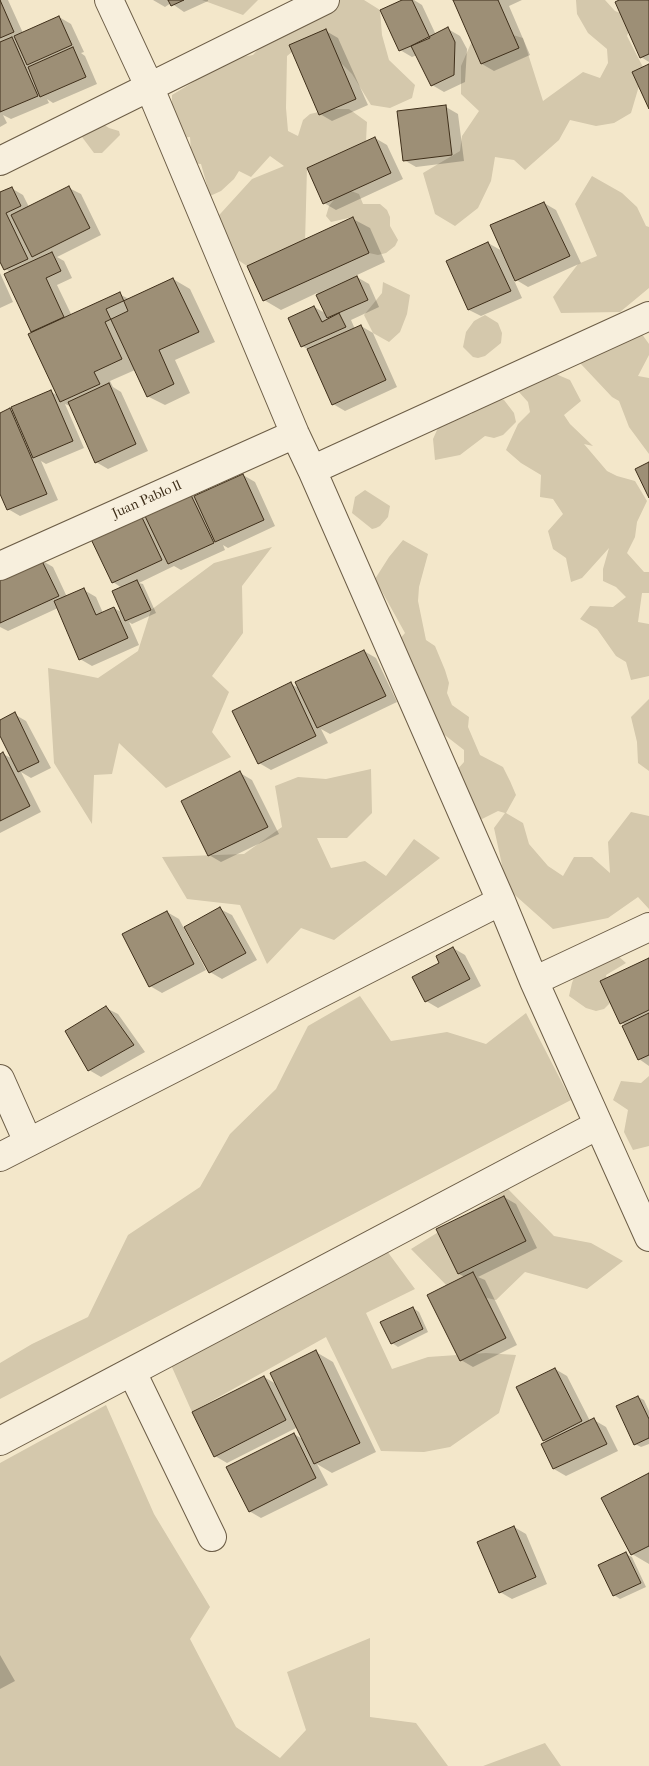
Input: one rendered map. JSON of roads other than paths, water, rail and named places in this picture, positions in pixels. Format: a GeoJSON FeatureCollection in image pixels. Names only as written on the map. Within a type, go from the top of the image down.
{"type":"FeatureCollection","features":[{"type":"Feature","properties":{"kind":"street"},"geometry":{"type":"LineString","coordinates":[[110,0],[149,86],[295,434],[501,901],[534,982],[649,1237]]}},
{"type":"Feature","properties":{"kind":"street"},"geometry":{"type":"LineString","coordinates":[[0,161],[324,0]]}},
{"type":"Feature","properties":{"kind":"street"},"geometry":{"type":"LineString","coordinates":[[312,470],[649,316]]}},
{"type":"Feature","properties":{"kind":"street","name":"Juan Pablo ll"},"geometry":{"type":"LineString","coordinates":[[0,566],[295,434]]}},
{"type":"Feature","properties":{"kind":"street"},"geometry":{"type":"LineString","coordinates":[[0,1157],[501,901]]}},
{"type":"Feature","properties":{"kind":"street"},"geometry":{"type":"LineString","coordinates":[[534,982],[649,927]]}},
{"type":"Feature","properties":{"kind":"street"},"geometry":{"type":"LineString","coordinates":[[0,1079],[28,1142]]}},
{"type":"Feature","properties":{"kind":"street"},"geometry":{"type":"LineString","coordinates":[[0,1441],[598,1125]]}},
{"type":"Feature","properties":{"kind":"street"},"geometry":{"type":"LineString","coordinates":[[132,1372],[212,1537]]}}]}
